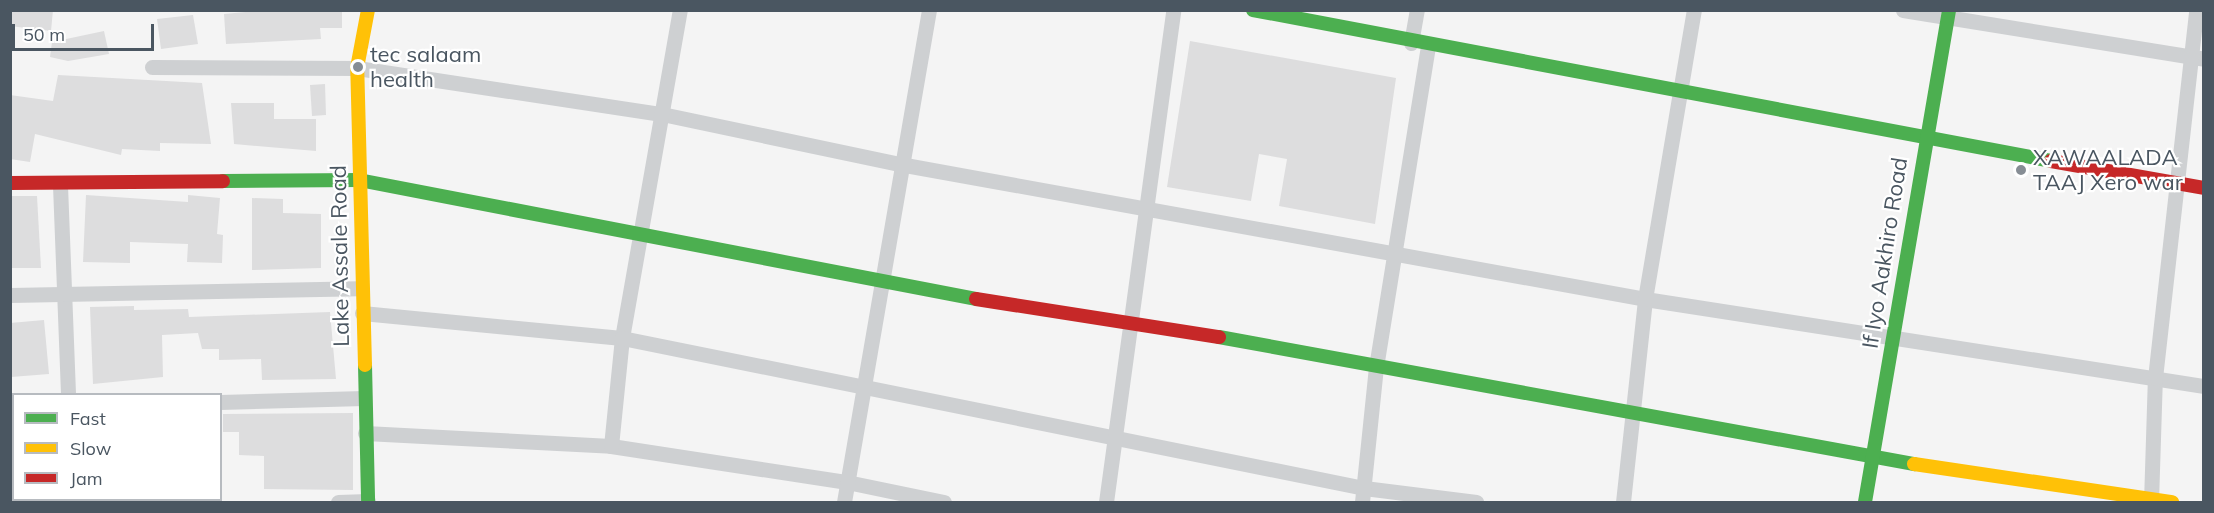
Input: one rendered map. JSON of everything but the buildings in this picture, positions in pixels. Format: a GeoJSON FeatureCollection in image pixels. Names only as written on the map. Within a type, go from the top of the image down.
{"type":"FeatureCollection","features":[{"type":"Feature","properties":{"kind":"street","name":"Lake Assale Road"},"geometry":{"type":"LineString","coordinates":[[368,10],[357,68],[359,288],[362,313],[368,502]]}},
{"type":"Feature","properties":{"kind":"street"},"geometry":{"type":"LineString","coordinates":[[611,446],[622,338],[680,10]]}},
{"type":"Feature","properties":{"kind":"street"},"geometry":{"type":"LineString","coordinates":[[844,502],[885,285],[929,10]]}},
{"type":"Feature","properties":{"kind":"street"},"geometry":{"type":"LineString","coordinates":[[1106,502],[1133,323],[1142,206],[1173,10]]}},
{"type":"Feature","properties":{"kind":"street"},"geometry":{"type":"LineString","coordinates":[[1253,10],[1681,95],[2204,188]]}},
{"type":"Feature","properties":{"kind":"street"},"geometry":{"type":"LineString","coordinates":[[1411,43],[1417,10]]}},
{"type":"Feature","properties":{"kind":"street"},"geometry":{"type":"LineString","coordinates":[[1623,502],[1629,411],[1645,299],[1694,10]]}},
{"type":"Feature","properties":{"kind":"street"},"geometry":{"type":"LineString","coordinates":[[1903,10],[1948,15],[2197,58]]}},
{"type":"Feature","properties":{"kind":"street"},"geometry":{"type":"LineString","coordinates":[[2151,501],[2156,378],[2173,182],[2197,58],[2196,10]]}},
{"type":"Feature","properties":{"kind":"street","name":"If Iyo Aakhiro Road"},"geometry":{"type":"LineString","coordinates":[[1865,502],[1925,138],[1948,15]]}},
{"type":"Feature","properties":{"kind":"street"},"geometry":{"type":"LineString","coordinates":[[1363,495],[1376,367],[1428,46]]}},
{"type":"Feature","properties":{"kind":"street"},"geometry":{"type":"LineString","coordinates":[[152,67],[357,68],[662,114],[905,165],[1142,206],[1645,299],[1893,341],[2204,386]]}},
{"type":"Feature","properties":{"kind":"street"},"geometry":{"type":"LineString","coordinates":[[10,183],[60,185],[359,180],[639,233],[885,285],[1133,323],[1629,411],[1873,459],[2151,501],[2172,502]]}},
{"type":"Feature","properties":{"kind":"street"},"geometry":{"type":"LineString","coordinates":[[60,185],[68,393]]}},
{"type":"Feature","properties":{"kind":"street"},"geometry":{"type":"LineString","coordinates":[[10,295],[63,296],[359,288]]}},
{"type":"Feature","properties":{"kind":"street"},"geometry":{"type":"LineString","coordinates":[[362,313],[622,338],[867,388],[1116,435],[1363,495],[1476,502]]}},
{"type":"Feature","properties":{"kind":"street"},"geometry":{"type":"LineString","coordinates":[[222,402],[364,398]]}},
{"type":"Feature","properties":{"kind":"street"},"geometry":{"type":"LineString","coordinates":[[365,433],[611,446],[848,482],[944,502]]}},
{"type":"Feature","properties":{"kind":"street"},"geometry":{"type":"LineString","coordinates":[[338,502],[368,502]]}},
{"type":"Feature","properties":{"kind":"traffic: fast"},"geometry":{"type":"LineString","coordinates":[[1253,10],[2051,161]]}},
{"type":"Feature","properties":{"kind":"traffic: fast"},"geometry":{"type":"LineString","coordinates":[[1865,502],[1949,10]]}},
{"type":"Feature","properties":{"kind":"traffic: fast"},"geometry":{"type":"LineString","coordinates":[[223,181],[359,180],[976,299]]}},
{"type":"Feature","properties":{"kind":"traffic: fast"},"geometry":{"type":"LineString","coordinates":[[1219,337],[1914,464]]}},
{"type":"Feature","properties":{"kind":"traffic: fast"},"geometry":{"type":"LineString","coordinates":[[365,365],[368,502]]}},
{"type":"Feature","properties":{"kind":"traffic: slow"},"geometry":{"type":"LineString","coordinates":[[365,365],[357,68],[368,10]]}},
{"type":"Feature","properties":{"kind":"traffic: slow"},"geometry":{"type":"LineString","coordinates":[[1914,464],[2172,502]]}},
{"type":"Feature","properties":{"kind":"traffic: jam"},"geometry":{"type":"LineString","coordinates":[[2051,161],[2204,188]]}},
{"type":"Feature","properties":{"kind":"traffic: jam"},"geometry":{"type":"LineString","coordinates":[[10,183],[223,181]]}},
{"type":"Feature","properties":{"kind":"traffic: jam"},"geometry":{"type":"LineString","coordinates":[[976,299],[1219,337]]}},
{"type":"Feature","properties":{"kind":"place","name":"tec salaam health"},"geometry":{"type":"Point","coordinates":[358,67]}},
{"type":"Feature","properties":{"kind":"place","name":"XAWAALADA TAAJ Xero war"},"geometry":{"type":"Point","coordinates":[2021,170]}}]}
